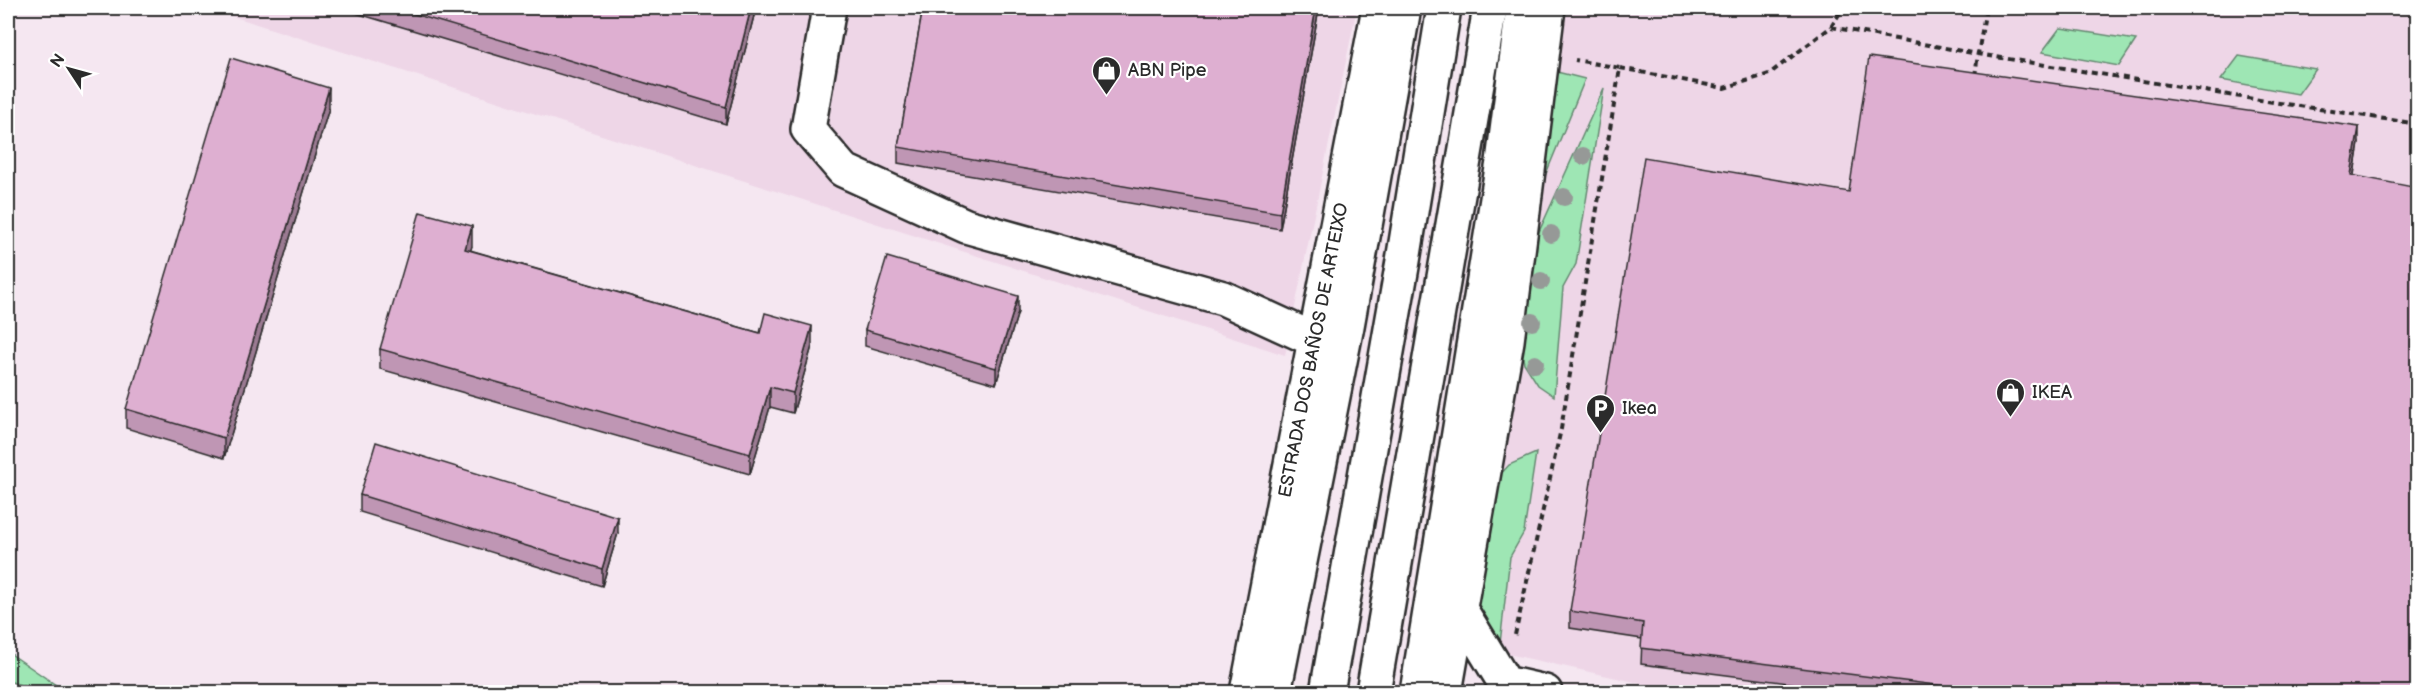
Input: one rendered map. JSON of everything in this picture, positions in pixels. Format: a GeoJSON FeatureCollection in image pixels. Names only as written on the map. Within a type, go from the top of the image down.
{"type":"FeatureCollection","features":[{"type":"Feature","properties":{"kind":"main road"},"geometry":{"type":"LineString","coordinates":[[829,8],[808,129],[843,170],[966,226],[1223,298],[1315,340]]}},
{"type":"Feature","properties":{"kind":"main road","name":"ESTRADA DOS BAÑOS DE ARTEIXO"},"geometry":{"type":"LineString","coordinates":[[1247,693],[1379,8]]}},
{"type":"Feature","properties":{"kind":"main road"},"geometry":{"type":"LineString","coordinates":[[1274,693],[1347,326],[1404,8]]}},
{"type":"Feature","properties":{"kind":"main road"},"geometry":{"type":"LineString","coordinates":[[1327,693],[1403,261],[1444,8]]}},
{"type":"Feature","properties":{"kind":"main road"},"geometry":{"type":"LineString","coordinates":[[1373,693],[1490,8]]}},
{"type":"Feature","properties":{"kind":"main road"},"geometry":{"type":"LineString","coordinates":[[1417,693],[1503,162],[1523,8]]}},
{"type":"Feature","properties":{"kind":"main road"},"geometry":{"type":"LineString","coordinates":[[1444,693],[1507,341],[1548,8]]}},
{"type":"Feature","properties":{"kind":"main road"},"geometry":{"type":"LineString","coordinates":[[1458,606],[1505,683],[1545,693]]}},
{"type":"Feature","properties":{"kind":"path"},"geometry":{"type":"LineString","coordinates":[[1567,58],[1724,88],[1769,74],[1832,27],[1843,8]]}},
{"type":"Feature","properties":{"kind":"path"},"geometry":{"type":"LineString","coordinates":[[1975,77],[1986,8]]}},
{"type":"Feature","properties":{"kind":"path"},"geometry":{"type":"LineString","coordinates":[[1832,27],[1978,54],[2418,124]]}},
{"type":"Feature","properties":{"kind":"path"},"geometry":{"type":"LineString","coordinates":[[1505,683],[1561,429],[1620,68]]}},
{"type":"Feature","properties":{"kind":"shaded area"},"geometry":{"type":"Polygon","coordinates":[[[207,8],[1357,8],[1285,355],[207,8]]]}},
{"type":"Feature","properties":{"kind":"shaded area","name":"IKEA"},"geometry":{"type":"Polygon","coordinates":[[[1563,8],[2417,8],[2417,692],[1680,692],[1499,652],[1495,492],[1563,8]]]}},
{"type":"Feature","properties":{"kind":"green space"},"geometry":{"type":"Polygon","coordinates":[[[2060,28],[2136,40],[2119,66],[2042,52],[2060,28]]]}},
{"type":"Feature","properties":{"kind":"green space"},"geometry":{"type":"Polygon","coordinates":[[[2239,56],[2316,69],[2298,94],[2221,80],[2239,56]]]}},
{"type":"Feature","properties":{"kind":"green space"},"geometry":{"type":"Polygon","coordinates":[[[1553,71],[1585,79],[1534,203],[1553,71]]]}},
{"type":"Feature","properties":{"kind":"green space"},"geometry":{"type":"Polygon","coordinates":[[[1604,88],[1576,264],[1563,288],[1554,396],[1538,385],[1524,363],[1517,334],[1528,256],[1604,88]]]}},
{"type":"Feature","properties":{"kind":"green space"},"geometry":{"type":"Polygon","coordinates":[[[1536,453],[1524,532],[1510,557],[1499,652],[1477,605],[1497,478],[1509,465],[1536,453]]]}},
{"type":"Feature","properties":{"kind":"green space"},"geometry":{"type":"Polygon","coordinates":[[[8,652],[66,692],[43,692],[8,681],[8,652]]]}},
{"type":"Feature","properties":{"kind":"building"},"geometry":{"type":"Polygon","coordinates":[[[394,8],[751,8],[726,107],[394,8]]]}},
{"type":"Feature","properties":{"kind":"building","name":"ABN Pipe"},"geometry":{"type":"Polygon","coordinates":[[[923,8],[1316,8],[1280,213],[898,147],[923,8]]]}},
{"type":"Feature","properties":{"kind":"building","name":"IKEA"},"geometry":{"type":"Polygon","coordinates":[[[1869,57],[2359,127],[2351,175],[2418,188],[2418,693],[1999,693],[1641,648],[1643,623],[1570,611],[1644,157],[1849,192],[1869,57]]]}},
{"type":"Feature","properties":{"kind":"building"},"geometry":{"type":"Polygon","coordinates":[[[231,58],[329,88],[224,438],[126,409],[231,58]]]}},
{"type":"Feature","properties":{"kind":"building"},"geometry":{"type":"Polygon","coordinates":[[[420,212],[472,226],[465,249],[760,333],[765,313],[812,326],[793,393],[770,387],[750,454],[380,349],[420,212]]]}},
{"type":"Feature","properties":{"kind":"building"},"geometry":{"type":"Polygon","coordinates":[[[887,257],[1018,296],[996,368],[865,330],[887,257]]]}},
{"type":"Feature","properties":{"kind":"building"},"geometry":{"type":"Polygon","coordinates":[[[376,442],[618,517],[602,569],[360,495],[376,442]]]}},
{"type":"Feature","properties":{"kind":"place","name":"ABN Pipe"},"geometry":{"type":"Point","coordinates":[1107,96]}},
{"type":"Feature","properties":{"kind":"place","name":"IKEA"},"geometry":{"type":"Point","coordinates":[2011,418]}},
{"type":"Feature","properties":{"kind":"place","name":"Ikea"},"geometry":{"type":"Point","coordinates":[1601,434]}}]}
